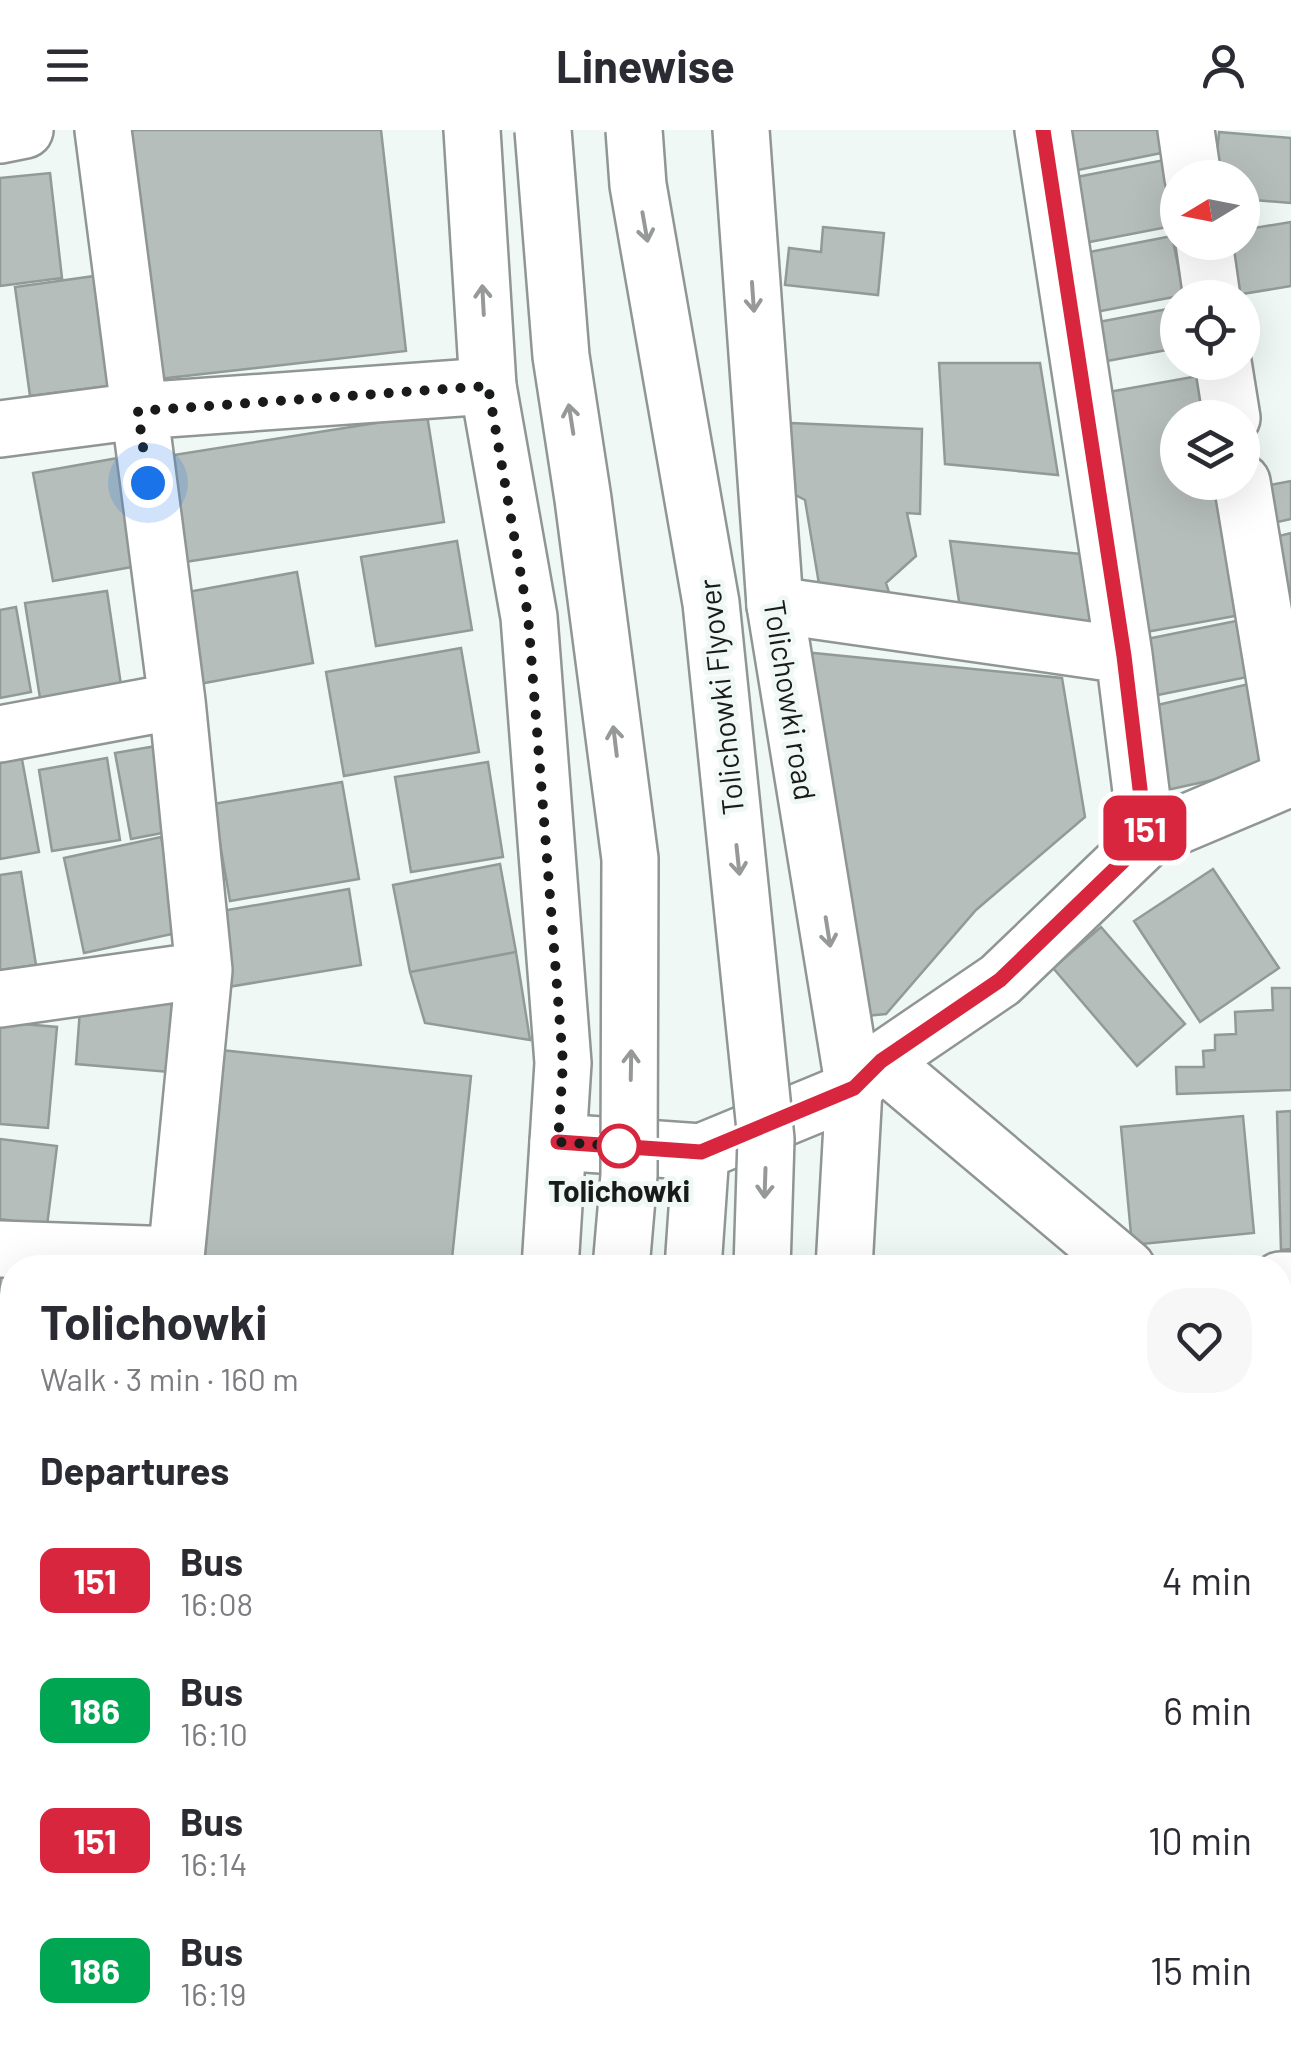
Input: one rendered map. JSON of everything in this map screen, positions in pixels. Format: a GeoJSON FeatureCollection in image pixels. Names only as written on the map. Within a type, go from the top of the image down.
{"type":"FeatureCollection","features":[{"type":"Feature","properties":{"kind":"street"},"geometry":{"type":"LineString","coordinates":[[0,135],[25,130]]}},
{"type":"Feature","properties":{"kind":"street"},"geometry":{"type":"LineString","coordinates":[[104,130],[176,701],[204,970],[176,1255]]}},
{"type":"Feature","properties":{"kind":"street"},"geometry":{"type":"LineString","coordinates":[[472,130],[488,386],[528,616],[563,1063],[551,1255]]}},
{"type":"Feature","properties":{"kind":"street"},"geometry":{"type":"LineString","coordinates":[[543,130],[560,356],[583,499],[630,859],[629,1156],[622,1255]]}},
{"type":"Feature","properties":{"kind":"street","name":"Tolichowki Flyover"},"geometry":{"type":"LineString","coordinates":[[634,130],[638,186],[712,603],[766,1139],[762,1255]]}},
{"type":"Feature","properties":{"kind":"street","name":"Tolichowki road"},"geometry":{"type":"LineString","coordinates":[[741,130],[775,605],[867,1075],[846,1255]]}},
{"type":"Feature","properties":{"kind":"street"},"geometry":{"type":"LineString","coordinates":[[1043,130],[1124,656],[1146,839]]}},
{"type":"Feature","properties":{"kind":"street"},"geometry":{"type":"LineString","coordinates":[[1186,130],[1190,160]]}},
{"type":"Feature","properties":{"kind":"street"},"geometry":{"type":"LineString","coordinates":[[0,429],[138,411],[488,386]]}},
{"type":"Feature","properties":{"kind":"street"},"geometry":{"type":"LineString","coordinates":[[558,1142],[701,1152],[867,1075],[1000,980],[1146,839],[1291,778],[1245,500]]}},
{"type":"Feature","properties":{"kind":"street"},"geometry":{"type":"LineString","coordinates":[[775,605],[1124,656]]}},
{"type":"Feature","properties":{"kind":"street"},"geometry":{"type":"LineString","coordinates":[[0,734],[176,701]]}},
{"type":"Feature","properties":{"kind":"street"},"geometry":{"type":"LineString","coordinates":[[0,999],[204,970]]}},
{"type":"Feature","properties":{"kind":"street"},"geometry":{"type":"LineString","coordinates":[[867,1075],[1109,1255]]}},
{"type":"Feature","properties":{"kind":"street"},"geometry":{"type":"LineString","coordinates":[[695,1255],[701,1152]]}},
{"type":"Feature","properties":{"kind":"street"},"geometry":{"type":"LineString","coordinates":[[0,1249],[88,1255]]}},
{"type":"Feature","properties":{"kind":"building"},"geometry":{"type":"Polygon","coordinates":[[[121,130],[381,130],[406,351],[149,380],[121,130]]]}},
{"type":"Feature","properties":{"kind":"building"},"geometry":{"type":"Polygon","coordinates":[[[1054,130],[1166,130],[1171,151],[1063,173],[1054,130]]]}},
{"type":"Feature","properties":{"kind":"building"},"geometry":{"type":"Polygon","coordinates":[[[1219,132],[1291,138],[1291,203],[1260,200],[1260,160],[1217,160],[1219,132]]]}},
{"type":"Feature","properties":{"kind":"building"},"geometry":{"type":"Polygon","coordinates":[[[1160,161],[1160,228],[1074,245],[1061,180],[1160,161]]]}},
{"type":"Feature","properties":{"kind":"building"},"geometry":{"type":"Polygon","coordinates":[[[50,173],[62,278],[0,286],[0,178],[50,173]]]}},
{"type":"Feature","properties":{"kind":"building"},"geometry":{"type":"Polygon","coordinates":[[[1291,222],[1291,286],[1260,291],[1260,280],[1227,280],[1224,260],[1260,260],[1260,227],[1291,222]]]}},
{"type":"Feature","properties":{"kind":"building"},"geometry":{"type":"Polygon","coordinates":[[[823,227],[884,233],[878,295],[785,285],[789,248],[821,252],[823,227]]]}},
{"type":"Feature","properties":{"kind":"building"},"geometry":{"type":"Polygon","coordinates":[[[1160,238],[1160,260],[1177,260],[1181,280],[1160,280],[1160,300],[1080,315],[1069,256],[1160,238]]]}},
{"type":"Feature","properties":{"kind":"building"},"geometry":{"type":"Polygon","coordinates":[[[116,273],[131,383],[30,396],[15,287],[116,273]]]}},
{"type":"Feature","properties":{"kind":"building"},"geometry":{"type":"Polygon","coordinates":[[[1160,310],[1160,351],[1096,363],[1088,324],[1160,310]]]}},
{"type":"Feature","properties":{"kind":"building"},"geometry":{"type":"Polygon","coordinates":[[[939,363],[1040,363],[1058,475],[945,464],[939,363]]]}},
{"type":"Feature","properties":{"kind":"building"},"geometry":{"type":"Polygon","coordinates":[[[1176,380],[1216,380],[1220,400],[1160,400],[1160,500],[1237,500],[1257,612],[1146,632],[1103,393],[1176,380]]]}},
{"type":"Feature","properties":{"kind":"building"},"geometry":{"type":"Polygon","coordinates":[[[427,415],[444,522],[172,564],[155,458],[427,415]]]}},
{"type":"Feature","properties":{"kind":"building"},"geometry":{"type":"Polygon","coordinates":[[[791,423],[922,429],[920,514],[907,513],[916,556],[886,583],[892,602],[822,602],[805,500],[788,491],[791,423]]]}},
{"type":"Feature","properties":{"kind":"building"},"geometry":{"type":"Polygon","coordinates":[[[129,456],[149,564],[53,581],[33,473],[129,456]]]}},
{"type":"Feature","properties":{"kind":"building"},"geometry":{"type":"Polygon","coordinates":[[[1291,481],[1291,519],[1273,523],[1265,486],[1291,481]]]}},
{"type":"Feature","properties":{"kind":"building"},"geometry":{"type":"Polygon","coordinates":[[[1291,533],[1291,598],[1283,599],[1271,538],[1291,533]]]}},
{"type":"Feature","properties":{"kind":"building"},"geometry":{"type":"Polygon","coordinates":[[[457,541],[472,630],[376,646],[361,557],[457,541]]]}},
{"type":"Feature","properties":{"kind":"building"},"geometry":{"type":"Polygon","coordinates":[[[950,541],[1101,556],[1101,637],[961,615],[950,541]]]}},
{"type":"Feature","properties":{"kind":"building"},"geometry":{"type":"Polygon","coordinates":[[[297,572],[313,663],[194,685],[177,594],[297,572]]]}},
{"type":"Feature","properties":{"kind":"building"},"geometry":{"type":"Polygon","coordinates":[[[107,591],[121,685],[40,698],[25,603],[107,591]]]}},
{"type":"Feature","properties":{"kind":"building"},"geometry":{"type":"Polygon","coordinates":[[[16,607],[31,692],[0,698],[0,610],[16,607]]]}},
{"type":"Feature","properties":{"kind":"building"},"geometry":{"type":"Polygon","coordinates":[[[1236,621],[1247,677],[1143,698],[1132,642],[1236,621]]]}},
{"type":"Feature","properties":{"kind":"building"},"geometry":{"type":"Polygon","coordinates":[[[461,648],[479,752],[344,776],[326,672],[461,648]]]}},
{"type":"Feature","properties":{"kind":"building"},"geometry":{"type":"Polygon","coordinates":[[[804,652],[1062,678],[1085,817],[976,910],[886,1014],[855,1017],[804,652]]]}},
{"type":"Feature","properties":{"kind":"building"},"geometry":{"type":"Polygon","coordinates":[[[1249,684],[1267,768],[1158,792],[1140,709],[1249,684]]]}},
{"type":"Feature","properties":{"kind":"building"},"geometry":{"type":"Polygon","coordinates":[[[19,743],[39,852],[0,859],[0,747],[19,743]]]}},
{"type":"Feature","properties":{"kind":"building"},"geometry":{"type":"Polygon","coordinates":[[[162,745],[178,830],[131,839],[115,753],[162,745]]]}},
{"type":"Feature","properties":{"kind":"building"},"geometry":{"type":"Polygon","coordinates":[[[107,758],[120,840],[52,851],[39,770],[107,758]]]}},
{"type":"Feature","properties":{"kind":"building"},"geometry":{"type":"Polygon","coordinates":[[[488,762],[503,857],[411,872],[395,777],[488,762]]]}},
{"type":"Feature","properties":{"kind":"building"},"geometry":{"type":"Polygon","coordinates":[[[342,782],[359,879],[230,901],[213,804],[342,782]]]}},
{"type":"Feature","properties":{"kind":"building"},"geometry":{"type":"Polygon","coordinates":[[[161,837],[181,932],[84,953],[64,858],[161,837]]]}},
{"type":"Feature","properties":{"kind":"building"},"geometry":{"type":"Polygon","coordinates":[[[500,864],[516,952],[410,972],[393,885],[500,864]]]}},
{"type":"Feature","properties":{"kind":"building"},"geometry":{"type":"Polygon","coordinates":[[[1213,869],[1279,968],[1200,1022],[1134,921],[1213,869]]]}},
{"type":"Feature","properties":{"kind":"building"},"geometry":{"type":"Polygon","coordinates":[[[21,872],[36,965],[0,970],[0,875],[21,872]]]}},
{"type":"Feature","properties":{"kind":"building"},"geometry":{"type":"Polygon","coordinates":[[[349,889],[361,965],[228,987],[216,912],[349,889]]]}},
{"type":"Feature","properties":{"kind":"building"},"geometry":{"type":"Polygon","coordinates":[[[1101,927],[1185,1024],[1137,1066],[1053,968],[1101,927]]]}},
{"type":"Feature","properties":{"kind":"building"},"geometry":{"type":"Polygon","coordinates":[[[516,952],[530,1040],[425,1023],[410,972],[516,952]]]}},
{"type":"Feature","properties":{"kind":"building"},"geometry":{"type":"Polygon","coordinates":[[[1272,988],[1291,988],[1291,1090],[1177,1094],[1176,1067],[1204,1067],[1203,1051],[1215,1050],[1215,1035],[1236,1034],[1235,1012],[1273,1010],[1272,988]]]}},
{"type":"Feature","properties":{"kind":"building"},"geometry":{"type":"Polygon","coordinates":[[[81,996],[176,1004],[169,1072],[76,1064],[81,996]]]}},
{"type":"Feature","properties":{"kind":"building"},"geometry":{"type":"Polygon","coordinates":[[[0,1022],[57,1027],[48,1128],[0,1124],[0,1022]]]}},
{"type":"Feature","properties":{"kind":"building"},"geometry":{"type":"Polygon","coordinates":[[[221,1050],[471,1076],[452,1255],[200,1255],[221,1050]]]}},
{"type":"Feature","properties":{"kind":"building"},"geometry":{"type":"Polygon","coordinates":[[[1291,1111],[1291,1249],[1281,1250],[1277,1112],[1291,1111]]]}},
{"type":"Feature","properties":{"kind":"building"},"geometry":{"type":"Polygon","coordinates":[[[1243,1116],[1254,1233],[1132,1245],[1121,1127],[1243,1116]]]}},
{"type":"Feature","properties":{"kind":"building"},"geometry":{"type":"Polygon","coordinates":[[[0,1139],[57,1146],[47,1226],[0,1219],[0,1139]]]}},
{"type":"Feature","properties":{"kind":"bus line","name":"151"},"geometry":{"type":"LineString","coordinates":[[558,1142],[701,1152],[854,1088],[881,1061],[1000,980],[1146,839],[1124,656],[1043,130]]}},
{"type":"Feature","properties":{"kind":"place","name":"Tolichowki"},"geometry":{"type":"Point","coordinates":[619,1146]}},
{"type":"Feature","properties":{"kind":"route"},"geometry":{"type":"LineString","coordinates":[[148,483],[138,411],[488,386],[528,616],[563,1063],[558,1142],[630,1147],[619,1146]]}}]}
